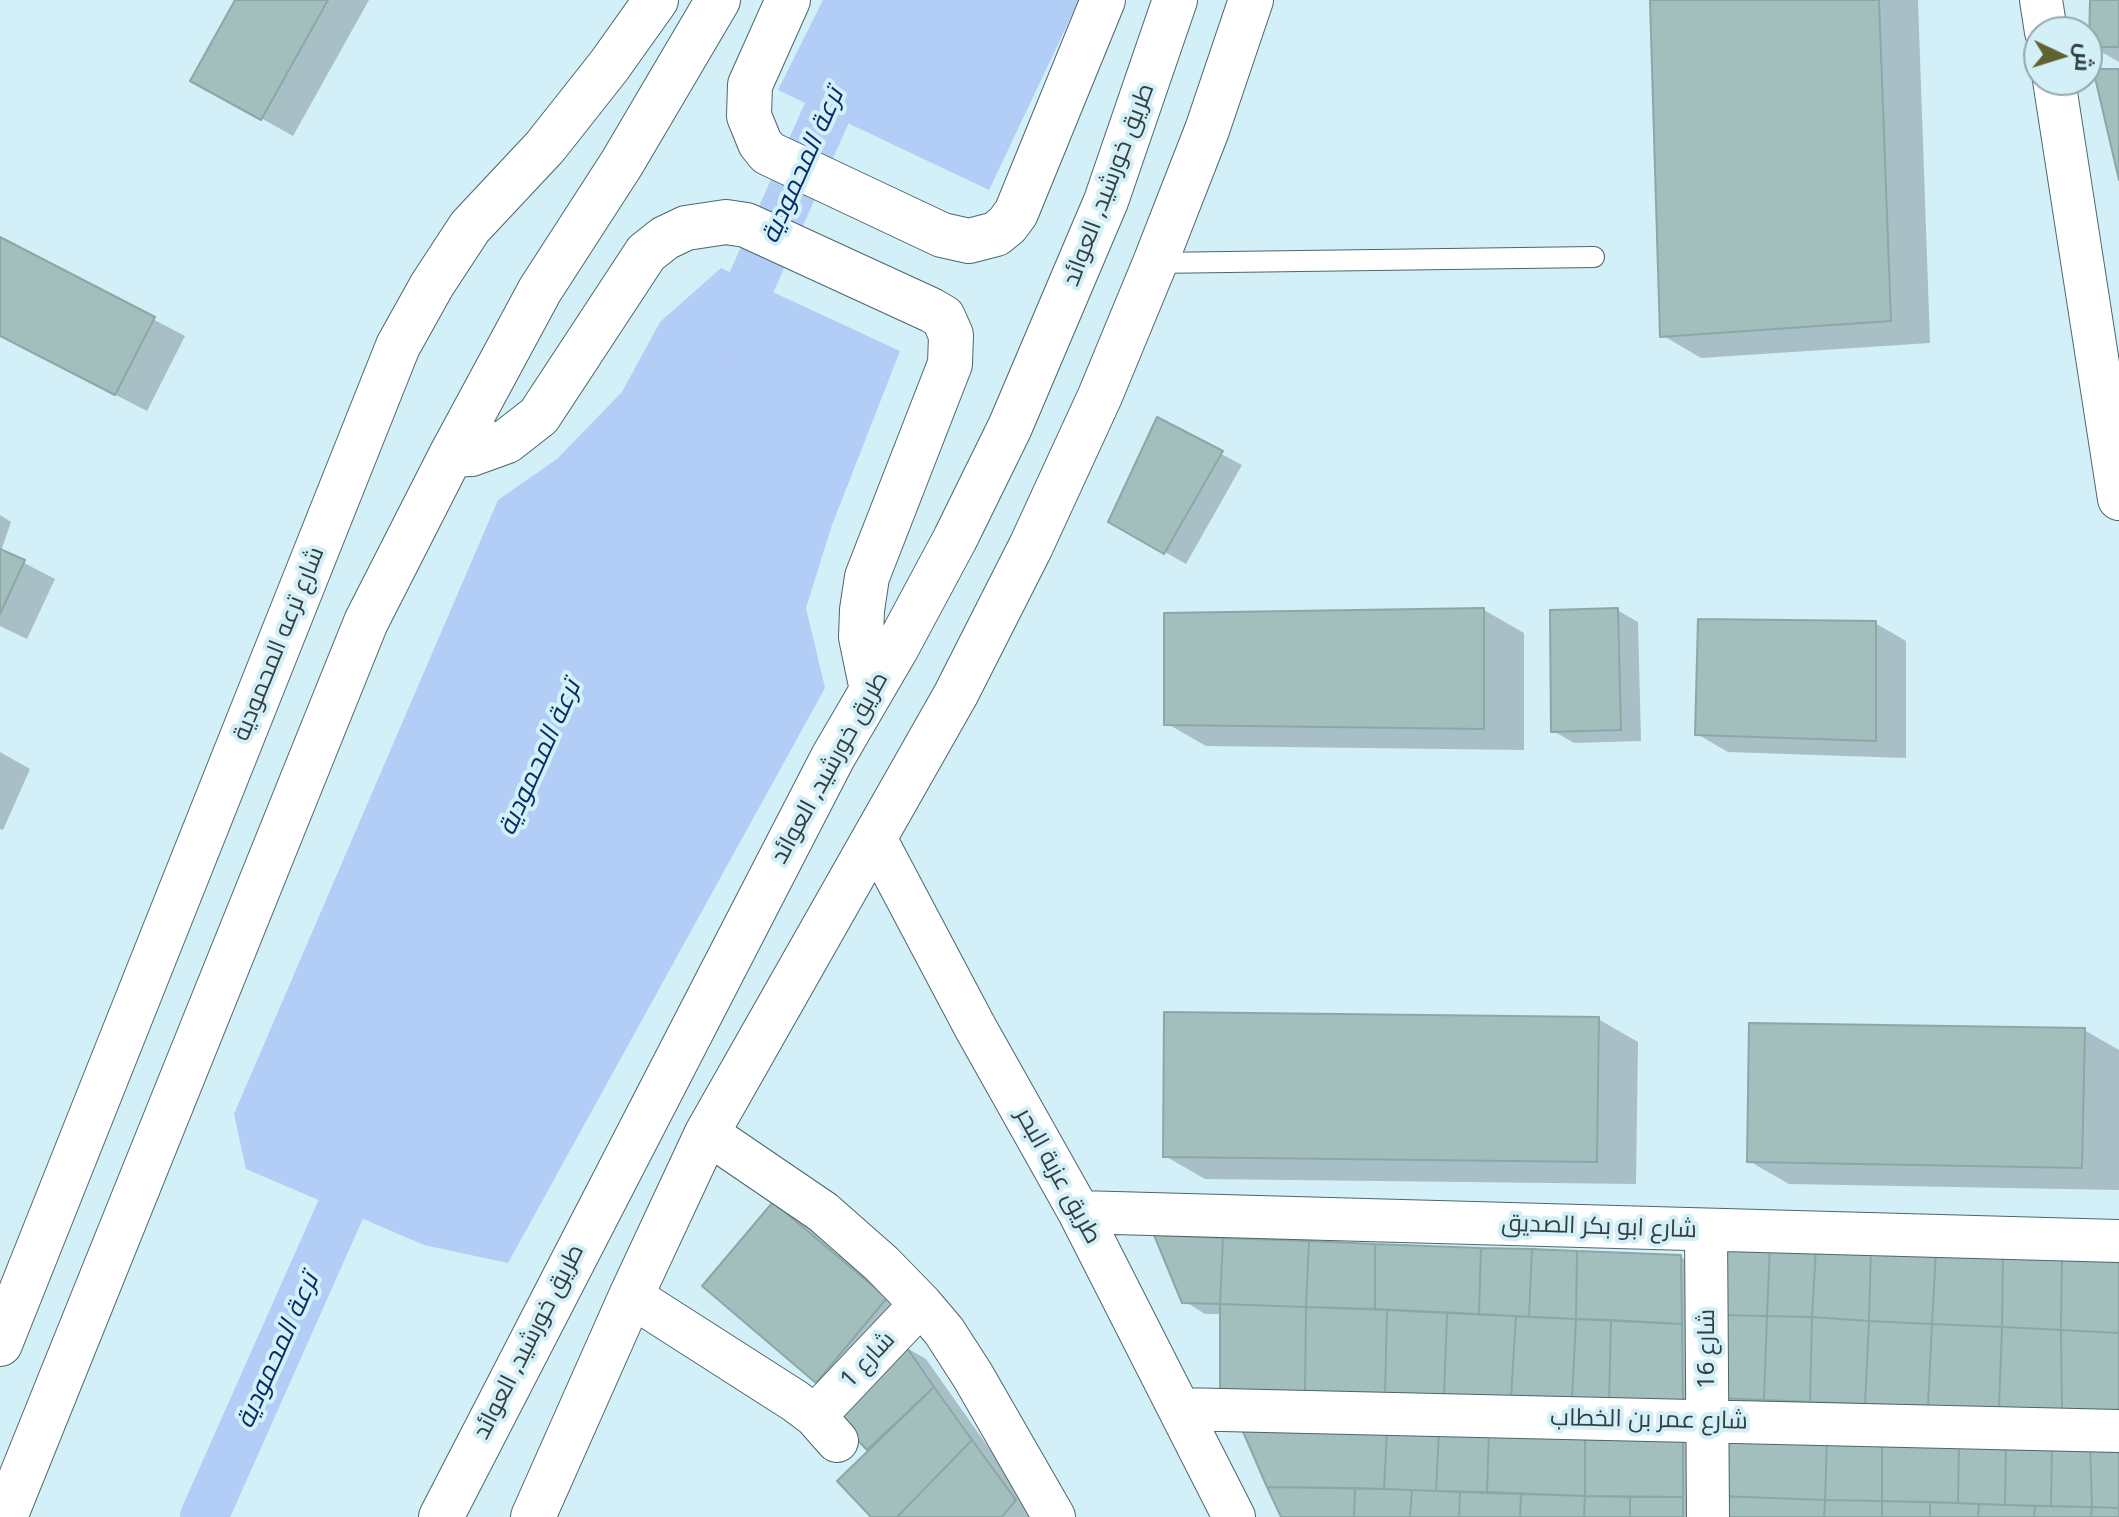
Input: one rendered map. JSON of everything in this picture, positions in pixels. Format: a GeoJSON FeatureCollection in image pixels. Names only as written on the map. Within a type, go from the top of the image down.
{"type":"FeatureCollection","features":[{"type":"Feature","properties":{"kind":"main road","name":"شارع ترعه المحمودية"},"geometry":{"type":"LineString","coordinates":[[0,1344],[398,346],[432,285],[470,227],[545,147],[656,0]]}},
{"type":"Feature","properties":{"kind":"main road"},"geometry":{"type":"LineString","coordinates":[[5,1517],[366,622],[540,290],[622,163],[718,0]]}},
{"type":"Feature","properties":{"kind":"main road"},"geometry":{"type":"LineString","coordinates":[[788,0],[750,85],[747,101],[753,131],[768,153],[942,235],[969,241],[996,234],[1016,213],[1103,0]]}},
{"type":"Feature","properties":{"kind":"main road","name":"طريق خورشيد, العوائد"},"geometry":{"type":"LineString","coordinates":[[441,1517],[826,771],[955,539],[1010,427],[1106,201],[1175,0]]}},
{"type":"Feature","properties":{"kind":"main road"},"geometry":{"type":"LineString","coordinates":[[533,1517],[707,1133],[956,694],[1031,546],[1100,396],[1155,263],[1207,130],[1251,0]]}},
{"type":"Feature","properties":{"kind":"main road"},"geometry":{"type":"LineString","coordinates":[[451,455],[471,454],[507,441],[539,416],[646,253],[665,238],[686,228],[706,223],[746,225],[931,310],[943,317],[951,335],[950,364],[867,577],[861,637],[872,690]]}},
{"type":"Feature","properties":{"kind":"street"},"geometry":{"type":"LineString","coordinates":[[2056,96],[2119,499]]}},
{"type":"Feature","properties":{"kind":"street","name":"طريق عزبة البحر"},"geometry":{"type":"LineString","coordinates":[[875,838],[975,1027],[1079,1212],[1234,1517]]}},
{"type":"Feature","properties":{"kind":"street"},"geometry":{"type":"LineString","coordinates":[[707,1133],[823,1212],[882,1264],[921,1304],[944,1331],[973,1376],[1045,1513]]}},
{"type":"Feature","properties":{"kind":"street","name":"شارع ابو بكر الصديق"},"geometry":{"type":"LineString","coordinates":[[1079,1212],[2119,1241]]}},
{"type":"Feature","properties":{"kind":"street","name":"شارع 16"},"geometry":{"type":"LineString","coordinates":[[1706,1230],[1708,1517]]}},
{"type":"Feature","properties":{"kind":"street","name":"شارع 1"},"geometry":{"type":"LineString","coordinates":[[631,1296],[826,1429],[921,1304]]}},
{"type":"Feature","properties":{"kind":"street","name":"شارع عمر بن الخطاب"},"geometry":{"type":"LineString","coordinates":[[1180,1409],[2119,1431]]}},
{"type":"Feature","properties":{"kind":"lane"},"geometry":{"type":"LineString","coordinates":[[1155,263],[1594,257]]}},
{"type":"Feature","properties":{"kind":"water"},"geometry":{"type":"Polygon","coordinates":[[[823,0],[1079,0],[989,190],[778,90],[823,0]]]}},
{"type":"Feature","properties":{"kind":"water"},"geometry":{"type":"Polygon","coordinates":[[[721,268],[900,351],[832,525],[806,608],[825,688],[508,1263],[424,1245],[246,1169],[234,1114],[498,500],[557,459],[622,392],[660,322],[721,268]]]}},
{"type":"Feature","properties":{"kind":"building"},"geometry":{"type":"Polygon","coordinates":[[[235,0],[328,0],[261,120],[190,81],[235,0]]]}},
{"type":"Feature","properties":{"kind":"building"},"geometry":{"type":"Polygon","coordinates":[[[1650,0],[1879,0],[1891,321],[1660,337],[1650,0]]]}},
{"type":"Feature","properties":{"kind":"building"},"geometry":{"type":"Polygon","coordinates":[[[2090,0],[2119,0],[2119,47],[2103,47],[2103,16],[2090,16],[2090,0]]]}},
{"type":"Feature","properties":{"kind":"building"},"geometry":{"type":"Polygon","coordinates":[[[2103,69],[2119,69],[2119,180],[2099,96],[2103,96],[2103,69]]]}},
{"type":"Feature","properties":{"kind":"building"},"geometry":{"type":"Polygon","coordinates":[[[0,237],[155,317],[115,395],[0,336],[0,237]]]}},
{"type":"Feature","properties":{"kind":"building"},"geometry":{"type":"Polygon","coordinates":[[[1157,417],[1223,451],[1164,554],[1108,522],[1157,417]]]}},
{"type":"Feature","properties":{"kind":"building"},"geometry":{"type":"Polygon","coordinates":[[[0,549],[25,560],[0,614],[0,549]]]}},
{"type":"Feature","properties":{"kind":"building"},"geometry":{"type":"Polygon","coordinates":[[[1484,608],[1484,729],[1164,725],[1164,613],[1484,608]]]}},
{"type":"Feature","properties":{"kind":"building"},"geometry":{"type":"Polygon","coordinates":[[[1618,608],[1621,730],[1551,732],[1550,610],[1618,608]]]}},
{"type":"Feature","properties":{"kind":"building"},"geometry":{"type":"Polygon","coordinates":[[[1698,619],[1876,621],[1876,741],[1695,735],[1698,619]]]}},
{"type":"Feature","properties":{"kind":"building"},"geometry":{"type":"Polygon","coordinates":[[[1164,1012],[1599,1017],[1597,1162],[1163,1157],[1164,1012]]]}},
{"type":"Feature","properties":{"kind":"building"},"geometry":{"type":"Polygon","coordinates":[[[1749,1023],[2085,1028],[2082,1168],[1747,1162],[1749,1023]]]}},
{"type":"Feature","properties":{"kind":"building"},"geometry":{"type":"Polygon","coordinates":[[[773,1202],[887,1298],[816,1383],[702,1286],[773,1202]]]}},
{"type":"Feature","properties":{"kind":"building"},"geometry":{"type":"Polygon","coordinates":[[[1154,1235],[1223,1238],[1220,1304],[1182,1303],[1154,1235]]]}},
{"type":"Feature","properties":{"kind":"building"},"geometry":{"type":"Polygon","coordinates":[[[1223,1238],[1309,1241],[1306,1307],[1220,1304],[1223,1238]]]}},
{"type":"Feature","properties":{"kind":"building"},"geometry":{"type":"Polygon","coordinates":[[[1309,1241],[1375,1244],[1375,1309],[1306,1307],[1309,1241]]]}},
{"type":"Feature","properties":{"kind":"building"},"geometry":{"type":"Polygon","coordinates":[[[1375,1244],[1481,1248],[1479,1314],[1375,1309],[1375,1244]]]}},
{"type":"Feature","properties":{"kind":"building"},"geometry":{"type":"Polygon","coordinates":[[[1716,1246],[1770,1246],[1767,1316],[1716,1315],[1716,1246]]]}},
{"type":"Feature","properties":{"kind":"building"},"geometry":{"type":"Polygon","coordinates":[[[1770,1246],[1816,1247],[1812,1317],[1767,1316],[1770,1246]]]}},
{"type":"Feature","properties":{"kind":"building"},"geometry":{"type":"Polygon","coordinates":[[[1816,1247],[1871,1248],[1869,1321],[1812,1317],[1816,1247]]]}},
{"type":"Feature","properties":{"kind":"building"},"geometry":{"type":"Polygon","coordinates":[[[1481,1248],[1532,1249],[1529,1317],[1479,1314],[1481,1248]]]}},
{"type":"Feature","properties":{"kind":"building"},"geometry":{"type":"Polygon","coordinates":[[[1871,1248],[1936,1251],[1932,1324],[1869,1321],[1871,1248]]]}},
{"type":"Feature","properties":{"kind":"building"},"geometry":{"type":"Polygon","coordinates":[[[1532,1249],[1577,1251],[1576,1319],[1529,1317],[1532,1249]]]}},
{"type":"Feature","properties":{"kind":"building"},"geometry":{"type":"Polygon","coordinates":[[[1577,1251],[1681,1255],[1682,1324],[1576,1319],[1577,1251]]]}},
{"type":"Feature","properties":{"kind":"building"},"geometry":{"type":"Polygon","coordinates":[[[1936,1251],[2003,1253],[2002,1327],[1932,1324],[1936,1251]]]}},
{"type":"Feature","properties":{"kind":"building"},"geometry":{"type":"Polygon","coordinates":[[[2003,1253],[2062,1254],[2061,1330],[2002,1327],[2003,1253]]]}},
{"type":"Feature","properties":{"kind":"building"},"geometry":{"type":"Polygon","coordinates":[[[2062,1254],[2119,1257],[2119,1333],[2061,1330],[2062,1254]]]}},
{"type":"Feature","properties":{"kind":"building"},"geometry":{"type":"Polygon","coordinates":[[[1220,1304],[1306,1307],[1305,1394],[1220,1392],[1220,1304]]]}},
{"type":"Feature","properties":{"kind":"building"},"geometry":{"type":"Polygon","coordinates":[[[1306,1307],[1387,1310],[1385,1396],[1305,1394],[1306,1307]]]}},
{"type":"Feature","properties":{"kind":"building"},"geometry":{"type":"Polygon","coordinates":[[[1387,1310],[1447,1313],[1444,1396],[1385,1396],[1387,1310]]]}},
{"type":"Feature","properties":{"kind":"building"},"geometry":{"type":"Polygon","coordinates":[[[1447,1313],[1516,1316],[1511,1398],[1444,1396],[1447,1313]]]}},
{"type":"Feature","properties":{"kind":"building"},"geometry":{"type":"Polygon","coordinates":[[[1716,1315],[1767,1316],[1764,1400],[1717,1398],[1716,1315]]]}},
{"type":"Feature","properties":{"kind":"building"},"geometry":{"type":"Polygon","coordinates":[[[1516,1316],[1576,1319],[1572,1399],[1511,1398],[1516,1316]]]}},
{"type":"Feature","properties":{"kind":"building"},"geometry":{"type":"Polygon","coordinates":[[[1767,1316],[1812,1317],[1810,1402],[1764,1400],[1767,1316]]]}},
{"type":"Feature","properties":{"kind":"building"},"geometry":{"type":"Polygon","coordinates":[[[1812,1317],[1869,1321],[1865,1404],[1810,1402],[1812,1317]]]}},
{"type":"Feature","properties":{"kind":"building"},"geometry":{"type":"Polygon","coordinates":[[[1576,1319],[1611,1320],[1609,1402],[1572,1399],[1576,1319]]]}},
{"type":"Feature","properties":{"kind":"building"},"geometry":{"type":"Polygon","coordinates":[[[1611,1320],[1682,1324],[1683,1404],[1609,1402],[1611,1320]]]}},
{"type":"Feature","properties":{"kind":"building"},"geometry":{"type":"Polygon","coordinates":[[[1869,1321],[1932,1324],[1928,1406],[1865,1404],[1869,1321]]]}},
{"type":"Feature","properties":{"kind":"building"},"geometry":{"type":"Polygon","coordinates":[[[1932,1324],[2002,1327],[1999,1409],[1928,1406],[1932,1324]]]}},
{"type":"Feature","properties":{"kind":"building"},"geometry":{"type":"Polygon","coordinates":[[[2002,1327],[2061,1330],[2062,1412],[1999,1409],[2002,1327]]]}},
{"type":"Feature","properties":{"kind":"building"},"geometry":{"type":"Polygon","coordinates":[[[2061,1330],[2119,1333],[2119,1414],[2062,1412],[2061,1330]]]}},
{"type":"Feature","properties":{"kind":"building"},"geometry":{"type":"Polygon","coordinates":[[[905,1345],[934,1387],[867,1450],[834,1415],[905,1345]]]}},
{"type":"Feature","properties":{"kind":"building"},"geometry":{"type":"Polygon","coordinates":[[[934,1387],[972,1440],[897,1517],[871,1517],[837,1481],[934,1387]]]}},
{"type":"Feature","properties":{"kind":"building"},"geometry":{"type":"Polygon","coordinates":[[[1241,1427],[1387,1430],[1384,1489],[1267,1487],[1241,1427]]]}},
{"type":"Feature","properties":{"kind":"building"},"geometry":{"type":"Polygon","coordinates":[[[1387,1430],[1439,1431],[1436,1491],[1384,1489],[1387,1430]]]}},
{"type":"Feature","properties":{"kind":"building"},"geometry":{"type":"Polygon","coordinates":[[[1439,1431],[1489,1433],[1487,1492],[1436,1491],[1439,1431]]]}},
{"type":"Feature","properties":{"kind":"building"},"geometry":{"type":"Polygon","coordinates":[[[1489,1433],[1585,1434],[1585,1496],[1487,1492],[1489,1433]]]}},
{"type":"Feature","properties":{"kind":"building"},"geometry":{"type":"Polygon","coordinates":[[[1585,1434],[1683,1437],[1683,1497],[1585,1496],[1585,1434]]]}},
{"type":"Feature","properties":{"kind":"building"},"geometry":{"type":"Polygon","coordinates":[[[1718,1436],[1827,1438],[1825,1500],[1718,1496],[1718,1436]]]}},
{"type":"Feature","properties":{"kind":"building"},"geometry":{"type":"Polygon","coordinates":[[[1827,1438],[1882,1439],[1882,1501],[1825,1500],[1827,1438]]]}},
{"type":"Feature","properties":{"kind":"building"},"geometry":{"type":"Polygon","coordinates":[[[1882,1439],[1959,1441],[1958,1503],[1882,1501],[1882,1439]]]}},
{"type":"Feature","properties":{"kind":"building"},"geometry":{"type":"Polygon","coordinates":[[[972,1440],[1016,1500],[1002,1517],[897,1517],[972,1440]]]}},
{"type":"Feature","properties":{"kind":"building"},"geometry":{"type":"Polygon","coordinates":[[[1959,1441],[2006,1441],[2005,1505],[1958,1503],[1959,1441]]]}},
{"type":"Feature","properties":{"kind":"building"},"geometry":{"type":"Polygon","coordinates":[[[2006,1441],[2052,1443],[2051,1506],[2005,1505],[2006,1441]]]}},
{"type":"Feature","properties":{"kind":"building"},"geometry":{"type":"Polygon","coordinates":[[[2052,1443],[2090,1443],[2092,1507],[2051,1506],[2052,1443]]]}},
{"type":"Feature","properties":{"kind":"building"},"geometry":{"type":"Polygon","coordinates":[[[2090,1443],[2119,1444],[2119,1508],[2092,1507],[2090,1443]]]}},
{"type":"Feature","properties":{"kind":"building"},"geometry":{"type":"Polygon","coordinates":[[[1267,1487],[1355,1488],[1354,1517],[1281,1517],[1267,1487]]]}},
{"type":"Feature","properties":{"kind":"building"},"geometry":{"type":"Polygon","coordinates":[[[1355,1488],[1412,1490],[1410,1517],[1354,1517],[1355,1488]]]}},
{"type":"Feature","properties":{"kind":"building"},"geometry":{"type":"Polygon","coordinates":[[[1412,1490],[1460,1492],[1459,1517],[1410,1517],[1412,1490]]]}},
{"type":"Feature","properties":{"kind":"building"},"geometry":{"type":"Polygon","coordinates":[[[1460,1492],[1521,1494],[1520,1517],[1459,1517],[1460,1492]]]}},
{"type":"Feature","properties":{"kind":"building"},"geometry":{"type":"Polygon","coordinates":[[[1521,1494],[1585,1496],[1584,1517],[1520,1517],[1521,1494]]]}},
{"type":"Feature","properties":{"kind":"building"},"geometry":{"type":"Polygon","coordinates":[[[1585,1496],[1630,1497],[1630,1517],[1584,1517],[1585,1496]]]}},
{"type":"Feature","properties":{"kind":"building"},"geometry":{"type":"Polygon","coordinates":[[[1718,1496],[1825,1500],[1824,1517],[1718,1517],[1718,1496]]]}},
{"type":"Feature","properties":{"kind":"building"},"geometry":{"type":"Polygon","coordinates":[[[1630,1497],[1683,1497],[1683,1517],[1630,1517],[1630,1497]]]}},
{"type":"Feature","properties":{"kind":"building"},"geometry":{"type":"Polygon","coordinates":[[[1825,1500],[1882,1501],[1882,1517],[1824,1517],[1825,1500]]]}},
{"type":"Feature","properties":{"kind":"building"},"geometry":{"type":"Polygon","coordinates":[[[1882,1501],[1930,1502],[1930,1517],[1882,1517],[1882,1501]]]}},
{"type":"Feature","properties":{"kind":"building"},"geometry":{"type":"Polygon","coordinates":[[[1930,1502],[1979,1504],[1978,1517],[1930,1517],[1930,1502]]]}},
{"type":"Feature","properties":{"kind":"building"},"geometry":{"type":"Polygon","coordinates":[[[1979,1504],[2035,1506],[2034,1517],[1978,1517],[1979,1504]]]}},
{"type":"Feature","properties":{"kind":"building"},"geometry":{"type":"Polygon","coordinates":[[[2035,1506],[2092,1507],[2091,1517],[2034,1517],[2035,1506]]]}},
{"type":"Feature","properties":{"kind":"building"},"geometry":{"type":"Polygon","coordinates":[[[2092,1507],[2119,1508],[2119,1517],[2091,1517],[2092,1507]]]}},
{"type":"Feature","properties":{"kind":"waterway","name":"ترعة المحمودية"},"geometry":{"type":"LineString","coordinates":[[725,342],[877,0]]}},
{"type":"Feature","properties":{"kind":"waterway","name":"ترعة المحمودية"},"geometry":{"type":"LineString","coordinates":[[204,1517],[368,1148]]}}]}
